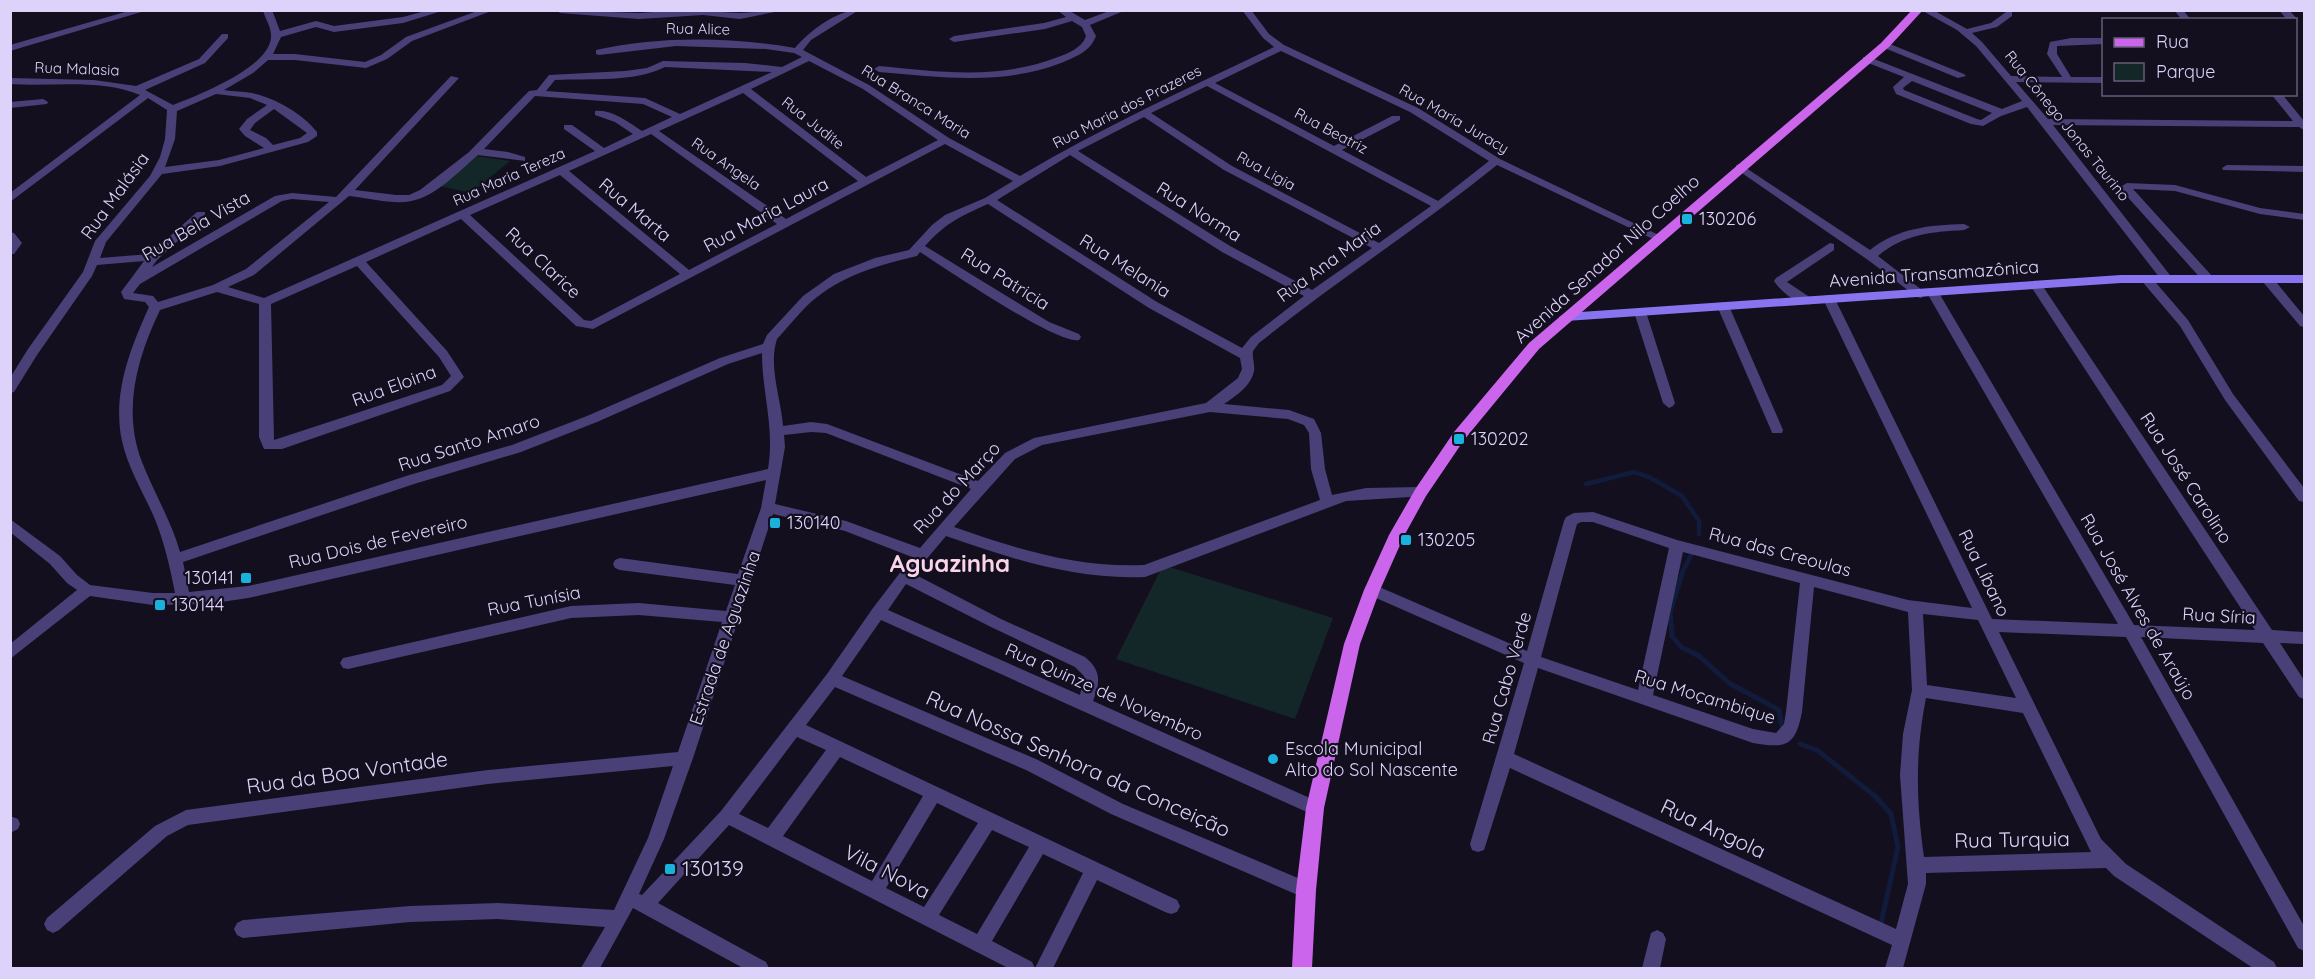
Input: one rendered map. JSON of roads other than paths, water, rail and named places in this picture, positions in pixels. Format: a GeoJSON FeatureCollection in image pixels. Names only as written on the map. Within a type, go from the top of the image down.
{"type":"FeatureCollection","features":[{"type":"Feature","properties":{"kind":"main road","name":"Avenida Senador Nilo Coelho"},"geometry":{"type":"LineString","coordinates":[[1302,969],[1306,890],[1315,808],[1352,644],[1372,590],[1421,492],[1473,418],[1534,346],[1885,45],[1918,10]]}},
{"type":"Feature","properties":{"kind":"street"},"geometry":{"type":"LineString","coordinates":[[10,48],[144,10]]}},
{"type":"Feature","properties":{"kind":"street"},"geometry":{"type":"LineString","coordinates":[[172,109],[217,91],[264,57],[274,45],[276,35],[267,10]]}},
{"type":"Feature","properties":{"kind":"street"},"geometry":{"type":"LineString","coordinates":[[276,35],[316,24],[331,29],[340,29],[409,19],[441,10]]}},
{"type":"Feature","properties":{"kind":"street"},"geometry":{"type":"LineString","coordinates":[[264,57],[295,57],[366,65],[384,57],[409,39],[490,10]]}},
{"type":"Feature","properties":{"kind":"street"},"geometry":{"type":"LineString","coordinates":[[560,10],[639,16],[704,11],[740,15],[781,10]]}},
{"type":"Feature","properties":{"kind":"street"},"geometry":{"type":"LineString","coordinates":[[797,51],[808,38],[855,10]]}},
{"type":"Feature","properties":{"kind":"street"},"geometry":{"type":"LineString","coordinates":[[879,69],[949,77],[983,76],[1030,70],[1056,61],[1086,46],[1091,36],[1084,24],[1061,10]]}},
{"type":"Feature","properties":{"kind":"street"},"geometry":{"type":"LineString","coordinates":[[1084,24],[1122,10]]}},
{"type":"Feature","properties":{"kind":"street","name":"Rua Maria Juracy"},"geometry":{"type":"LineString","coordinates":[[1246,10],[1266,36],[1281,47],[1414,110],[1496,161],[1659,238]]}},
{"type":"Feature","properties":{"kind":"street","name":"Rua Cônego Jonas Taurino"},"geometry":{"type":"LineString","coordinates":[[1925,10],[1965,32],[1979,44],[2029,102],[2167,279]]}},
{"type":"Feature","properties":{"kind":"street"},"geometry":{"type":"LineString","coordinates":[[1965,32],[1994,26],[2009,14]]}},
{"type":"Feature","properties":{"kind":"street"},"geometry":{"type":"LineString","coordinates":[[954,39],[1045,26],[1072,18]]}},
{"type":"Feature","properties":{"kind":"street"},"geometry":{"type":"LineString","coordinates":[[10,199],[142,91],[202,61],[225,36]]}},
{"type":"Feature","properties":{"kind":"street"},"geometry":{"type":"LineString","coordinates":[[2068,79],[2052,54],[2053,44],[2065,41],[2102,41]]}},
{"type":"Feature","properties":{"kind":"street","name":"Rua Alice"},"geometry":{"type":"LineString","coordinates":[[599,52],[676,43],[757,46],[797,51]]}},
{"type":"Feature","properties":{"kind":"street"},"geometry":{"type":"LineString","coordinates":[[1885,45],[1960,76]]}},
{"type":"Feature","properties":{"kind":"street","name":"Rua Maria dos Prazeres"},"geometry":{"type":"LineString","coordinates":[[989,200],[1070,151],[1281,47]]}},
{"type":"Feature","properties":{"kind":"street","name":"Rua Branca Maria"},"geometry":{"type":"LineString","coordinates":[[797,51],[866,87],[945,140],[1019,180]]}},
{"type":"Feature","properties":{"kind":"street","name":"Rua Maria Tereza"},"geometry":{"type":"LineString","coordinates":[[265,302],[744,89],[810,57]]}},
{"type":"Feature","properties":{"kind":"street"},"geometry":{"type":"LineString","coordinates":[[1866,59],[2000,112],[2007,113],[2029,102]]}},
{"type":"Feature","properties":{"kind":"street"},"geometry":{"type":"LineString","coordinates":[[343,196],[412,198],[441,180],[500,130],[552,77],[625,74],[649,71],[663,64],[755,66],[784,70]]}},
{"type":"Feature","properties":{"kind":"street"},"geometry":{"type":"LineString","coordinates":[[1910,77],[1898,87],[1899,92],[1977,123],[1983,123],[2000,112]]}},
{"type":"Feature","properties":{"kind":"street"},"geometry":{"type":"LineString","coordinates":[[183,599],[176,559],[161,517],[134,459],[127,430],[126,408],[132,371],[144,329],[155,307],[218,288],[250,272],[343,196],[454,78]]}},
{"type":"Feature","properties":{"kind":"street"},"geometry":{"type":"LineString","coordinates":[[2009,79],[2102,80]]}},
{"type":"Feature","properties":{"kind":"street","name":"Rua Malasia"},"geometry":{"type":"LineString","coordinates":[[10,81],[96,81],[142,91],[172,109]]}},
{"type":"Feature","properties":{"kind":"street","name":"Rua Beatriz"},"geometry":{"type":"LineString","coordinates":[[1208,83],[1439,206]]}},
{"type":"Feature","properties":{"kind":"street","name":"Rua Judite"},"geometry":{"type":"LineString","coordinates":[[744,89],[864,181]]}},
{"type":"Feature","properties":{"kind":"street"},"geometry":{"type":"LineString","coordinates":[[158,171],[220,163],[310,138],[313,134],[303,123],[259,97],[217,91]]}},
{"type":"Feature","properties":{"kind":"street"},"geometry":{"type":"LineString","coordinates":[[536,93],[645,101],[679,117]]}},
{"type":"Feature","properties":{"kind":"street"},"geometry":{"type":"LineString","coordinates":[[2278,96],[2303,126]]}},
{"type":"Feature","properties":{"kind":"street"},"geometry":{"type":"LineString","coordinates":[[10,105],[43,102]]}},
{"type":"Feature","properties":{"kind":"street"},"geometry":{"type":"LineString","coordinates":[[270,148],[264,139],[249,135],[244,129],[274,104]]}},
{"type":"Feature","properties":{"kind":"street","name":"Rua Malásia"},"geometry":{"type":"LineString","coordinates":[[10,389],[32,352],[79,288],[100,241],[158,171],[170,139],[172,109]]}},
{"type":"Feature","properties":{"kind":"street","name":"Rua Angela"},"geometry":{"type":"LineString","coordinates":[[599,112],[646,132],[784,223]]}},
{"type":"Feature","properties":{"kind":"street","name":"Rua Ligia"},"geometry":{"type":"LineString","coordinates":[[1144,113],[1228,168],[1379,247]]}},
{"type":"Feature","properties":{"kind":"street"},"geometry":{"type":"LineString","coordinates":[[1335,150],[1396,118]]}},
{"type":"Feature","properties":{"kind":"street"},"geometry":{"type":"LineString","coordinates":[[2045,122],[2303,126]]}},
{"type":"Feature","properties":{"kind":"street"},"geometry":{"type":"LineString","coordinates":[[568,127],[603,152]]}},
{"type":"Feature","properties":{"kind":"street","name":"Rua Maria Laura"},"geometry":{"type":"LineString","coordinates":[[604,321],[784,223],[945,140]]}},
{"type":"Feature","properties":{"kind":"street"},"geometry":{"type":"LineString","coordinates":[[474,151],[521,159]]}},
{"type":"Feature","properties":{"kind":"street","name":"Rua Norma"},"geometry":{"type":"LineString","coordinates":[[1070,151],[1226,249],[1313,296]]}},
{"type":"Feature","properties":{"kind":"street","name":"Rua Ana Maria"},"geometry":{"type":"LineString","coordinates":[[1210,407],[1237,388],[1243,380],[1248,370],[1247,350],[1255,340],[1379,247],[1439,206],[1496,161]]}},
{"type":"Feature","properties":{"kind":"street","name":"Rua José Alves de Araújo"},"geometry":{"type":"LineString","coordinates":[[1740,167],[1927,294],[2130,631],[2304,942]]}},
{"type":"Feature","properties":{"kind":"street"},"geometry":{"type":"LineString","coordinates":[[2227,168],[2304,169]]}},
{"type":"Feature","properties":{"kind":"street","name":"Rua Marta"},"geometry":{"type":"LineString","coordinates":[[561,170],[688,275]]}},
{"type":"Feature","properties":{"kind":"street","name":"Rua Cônego Jonas Taurino"},"geometry":{"type":"LineString","coordinates":[[2208,279],[2128,191],[2127,186],[2175,188],[2260,211],[2304,217]]}},
{"type":"Feature","properties":{"kind":"street","name":"Rua Bela Vista"},"geometry":{"type":"LineString","coordinates":[[136,281],[274,201],[292,196],[343,196]]}},
{"type":"Feature","properties":{"kind":"street"},"geometry":{"type":"LineString","coordinates":[[768,347],[771,338],[790,316],[807,299],[831,282],[879,261],[904,256],[919,247],[941,222],[989,200]]}},
{"type":"Feature","properties":{"kind":"street","name":"Rua Melania"},"geometry":{"type":"LineString","coordinates":[[989,200],[1153,305],[1246,356]]}},
{"type":"Feature","properties":{"kind":"street","name":"Rua Bela Vista"},"geometry":{"type":"LineString","coordinates":[[155,307],[149,299],[128,296],[127,292],[153,257],[201,214]]}},
{"type":"Feature","properties":{"kind":"street","name":"Rua Clarice"},"geometry":{"type":"LineString","coordinates":[[462,214],[580,323],[593,325],[604,321]]}},
{"type":"Feature","properties":{"kind":"street"},"geometry":{"type":"LineString","coordinates":[[1870,256],[1887,241],[1900,235],[1930,229],[1964,227]]}},
{"type":"Feature","properties":{"kind":"street"},"geometry":{"type":"LineString","coordinates":[[10,235],[16,243],[10,251]]}},
{"type":"Feature","properties":{"kind":"street","name":"Rua Patricia"},"geometry":{"type":"LineString","coordinates":[[919,247],[1045,325],[1075,337]]}},
{"type":"Feature","properties":{"kind":"street"},"geometry":{"type":"LineString","coordinates":[[1807,301],[1785,288],[1780,281],[1830,247]]}},
{"type":"Feature","properties":{"kind":"street"},"geometry":{"type":"LineString","coordinates":[[92,262],[153,257]]}},
{"type":"Feature","properties":{"kind":"street","name":"Rua Eloina"},"geometry":{"type":"LineString","coordinates":[[265,302],[266,437],[269,446],[282,444],[446,388],[458,377],[443,354],[358,260]]}},
{"type":"Feature","properties":{"kind":"street"},"geometry":{"type":"LineString","coordinates":[[2145,279],[2184,322],[2229,397],[2304,497]]}},
{"type":"Feature","properties":{"kind":"street","name":"Avenida Transamazônica"},"geometry":{"type":"LineString","coordinates":[[1566,318],[2145,279],[2304,279]]}},
{"type":"Feature","properties":{"kind":"street"},"geometry":{"type":"LineString","coordinates":[[2267,279],[2304,323]]}},
{"type":"Feature","properties":{"kind":"street","name":"Rua José Carolino"},"geometry":{"type":"LineString","coordinates":[[2036,285],[2304,693]]}},
{"type":"Feature","properties":{"kind":"street"},"geometry":{"type":"LineString","coordinates":[[218,288],[265,302]]}},
{"type":"Feature","properties":{"kind":"street","name":"Rua Líbano"},"geometry":{"type":"LineString","coordinates":[[1829,299],[2085,826],[2108,860],[2154,895],[2268,969]]}},
{"type":"Feature","properties":{"kind":"street"},"geometry":{"type":"LineString","coordinates":[[1723,306],[1777,430]]}},
{"type":"Feature","properties":{"kind":"street"},"geometry":{"type":"LineString","coordinates":[[1640,312],[1669,403]]}},
{"type":"Feature","properties":{"kind":"street","name":"Estrada de Aguazinha"},"geometry":{"type":"LineString","coordinates":[[590,969],[620,919],[638,902],[656,839],[768,508],[778,447],[768,370],[768,347]]}},
{"type":"Feature","properties":{"kind":"street","name":"Rua Santo Amaro"},"geometry":{"type":"LineString","coordinates":[[176,559],[411,480],[516,449],[592,419],[724,361],[768,347]]}},
{"type":"Feature","properties":{"kind":"street","name":"Rua do Março"},"geometry":{"type":"LineString","coordinates":[[638,902],[727,816],[832,679],[904,576],[1010,456],[1039,441],[1210,407],[1289,415],[1309,422],[1314,433],[1318,469],[1328,502]]}},
{"type":"Feature","properties":{"kind":"street"},"geometry":{"type":"LineString","coordinates":[[777,431],[811,427],[826,429],[980,488]]}},
{"type":"Feature","properties":{"kind":"street","name":"Rua Dois de Fevereiro"},"geometry":{"type":"LineString","coordinates":[[87,590],[135,598],[183,599],[248,592],[774,472]]}},
{"type":"Feature","properties":{"kind":"street"},"geometry":{"type":"LineString","coordinates":[[945,530],[1064,567],[1118,574],[1145,571],[1345,496],[1365,493],[1421,492]]}},
{"type":"Feature","properties":{"kind":"street"},"geometry":{"type":"LineString","coordinates":[[768,508],[834,521],[922,555]]}},
{"type":"Feature","properties":{"kind":"street","name":"Rua das Creoulas"},"geometry":{"type":"LineString","coordinates":[[1571,521],[1579,517],[1593,517],[1677,545],[1808,581],[1915,607],[1985,620]]}},
{"type":"Feature","properties":{"kind":"street","name":"Rua Cabo Verde"},"geometry":{"type":"LineString","coordinates":[[1478,844],[1505,758],[1571,521]]}},
{"type":"Feature","properties":{"kind":"street"},"geometry":{"type":"LineString","coordinates":[[10,524],[55,560],[72,579],[87,590],[10,653]]}},
{"type":"Feature","properties":{"kind":"street"},"geometry":{"type":"LineString","coordinates":[[1644,699],[1677,545]]}},
{"type":"Feature","properties":{"kind":"street"},"geometry":{"type":"LineString","coordinates":[[620,564],[745,581]]}},
{"type":"Feature","properties":{"kind":"street"},"geometry":{"type":"LineString","coordinates":[[904,576],[996,623],[1080,662],[1092,672],[1093,678],[1085,703]]}},
{"type":"Feature","properties":{"kind":"street","name":"Rua Moçambique"},"geometry":{"type":"LineString","coordinates":[[1372,590],[1532,660],[1754,736],[1779,740],[1791,727],[1794,712],[1808,581]]}},
{"type":"Feature","properties":{"kind":"street"},"geometry":{"type":"LineString","coordinates":[[1894,969],[1917,885],[1908,775],[1911,734],[1920,690],[1915,607]]}},
{"type":"Feature","properties":{"kind":"street","name":"Rua Tunísia"},"geometry":{"type":"LineString","coordinates":[[348,663],[571,612],[639,609],[730,617]]}},
{"type":"Feature","properties":{"kind":"street","name":"Rua Quinze de Novembro"},"geometry":{"type":"LineString","coordinates":[[878,612],[1315,808]]}},
{"type":"Feature","properties":{"kind":"street","name":"Rua Síria"},"geometry":{"type":"LineString","coordinates":[[1985,620],[2130,631],[2304,638]]}},
{"type":"Feature","properties":{"kind":"street","name":"Rua Nossa Senhora da Conceição"},"geometry":{"type":"LineString","coordinates":[[832,679],[1032,765],[1117,809],[1306,890]]}},
{"type":"Feature","properties":{"kind":"street"},"geometry":{"type":"LineString","coordinates":[[1920,690],[2029,707]]}},
{"type":"Feature","properties":{"kind":"street"},"geometry":{"type":"LineString","coordinates":[[795,728],[1171,906]]}},
{"type":"Feature","properties":{"kind":"street"},"geometry":{"type":"LineString","coordinates":[[771,838],[837,748]]}},
{"type":"Feature","properties":{"kind":"street","name":"Rua da Boa Vontade"},"geometry":{"type":"LineString","coordinates":[[53,924],[161,831],[186,818],[488,777],[685,758]]}},
{"type":"Feature","properties":{"kind":"street","name":"Rua Angola"},"geometry":{"type":"LineString","coordinates":[[1505,758],[1901,940]]}},
{"type":"Feature","properties":{"kind":"street"},"geometry":{"type":"LineString","coordinates":[[875,891],[933,794]]}},
{"type":"Feature","properties":{"kind":"street","name":"Vila Nova"},"geometry":{"type":"LineString","coordinates":[[727,816],[1026,969]]}},
{"type":"Feature","properties":{"kind":"street"},"geometry":{"type":"LineString","coordinates":[[927,918],[989,820]]}},
{"type":"Feature","properties":{"kind":"street"},"geometry":{"type":"LineString","coordinates":[[980,945],[1040,844]]}},
{"type":"Feature","properties":{"kind":"street","name":"Rua Turquia"},"geometry":{"type":"LineString","coordinates":[[1917,865],[2108,860]]}},
{"type":"Feature","properties":{"kind":"street"},"geometry":{"type":"LineString","coordinates":[[1044,969],[1094,869]]}},
{"type":"Feature","properties":{"kind":"street"},"geometry":{"type":"LineString","coordinates":[[638,902],[760,969]]}},
{"type":"Feature","properties":{"kind":"street"},"geometry":{"type":"LineString","coordinates":[[243,929],[411,914],[498,911],[620,919]]}},
{"type":"Feature","properties":{"kind":"street"},"geometry":{"type":"LineString","coordinates":[[1652,969],[1657,939]]}},
{"type":"Feature","properties":{"kind":"waterway"},"geometry":{"type":"LineString","coordinates":[[1586,484],[1634,472],[1649,477],[1682,496],[1699,521],[1699,534]]}},
{"type":"Feature","properties":{"kind":"waterway"},"geometry":{"type":"LineString","coordinates":[[1681,575],[1693,551]]}},
{"type":"Feature","properties":{"kind":"waterway"},"geometry":{"type":"LineString","coordinates":[[1682,574],[1670,612],[1672,636],[1681,647],[1699,656],[1729,683],[1779,710],[1782,727]]}},
{"type":"Feature","properties":{"kind":"waterway"},"geometry":{"type":"LineString","coordinates":[[1800,744],[1817,750],[1875,796],[1891,814],[1898,847],[1881,923]]}},
{"type":"Feature","properties":{"kind":"place","name":"130206"},"geometry":{"type":"Point","coordinates":[1687,219]}},
{"type":"Feature","properties":{"kind":"place","name":"130202"},"geometry":{"type":"Point","coordinates":[1459,439]}},
{"type":"Feature","properties":{"kind":"place","name":"130140"},"geometry":{"type":"Point","coordinates":[775,523]}},
{"type":"Feature","properties":{"kind":"place","name":"130205"},"geometry":{"type":"Point","coordinates":[1406,540]}},
{"type":"Feature","properties":{"kind":"place","name":"130141"},"geometry":{"type":"Point","coordinates":[246,578]}},
{"type":"Feature","properties":{"kind":"place","name":"130144"},"geometry":{"type":"Point","coordinates":[160,605]}},
{"type":"Feature","properties":{"kind":"place","name":"Escola Municipal Alto do Sol Nascente"},"geometry":{"type":"Point","coordinates":[1273,759]}},
{"type":"Feature","properties":{"kind":"place","name":"130139"},"geometry":{"type":"Point","coordinates":[670,869]}},
{"type":"Feature","properties":{"kind":"district","name":"Aguazinha"},"geometry":{"type":"Point","coordinates":[950,564]}}]}
